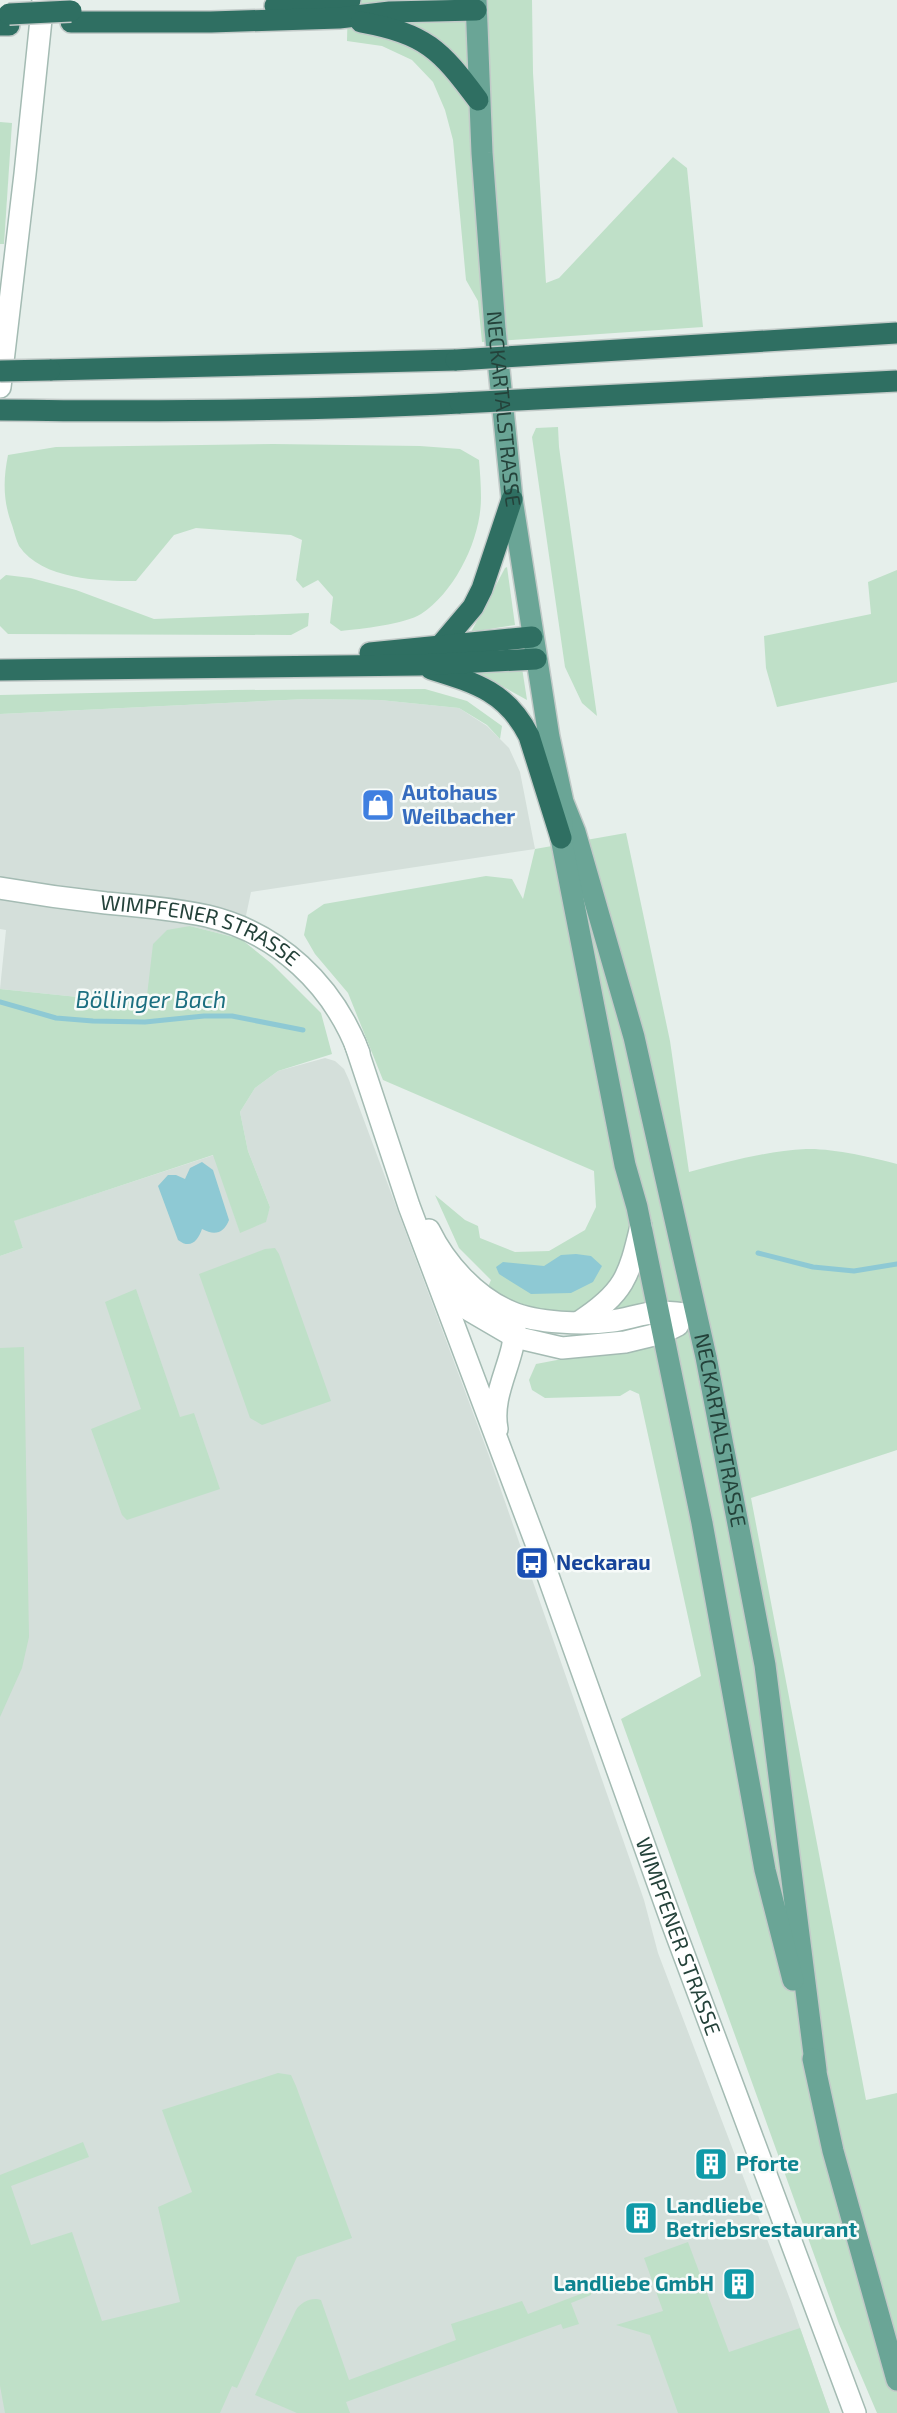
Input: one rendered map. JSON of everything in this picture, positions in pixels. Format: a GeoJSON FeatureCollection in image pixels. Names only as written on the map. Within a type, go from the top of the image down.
{"type":"FeatureCollection","features":[{"type":"Feature","properties":{"kind":"highway"},"geometry":{"type":"LineString","coordinates":[[4,20],[280,6],[390,12],[476,5]]}},
{"type":"Feature","properties":{"kind":"highway"},"geometry":{"type":"LineString","coordinates":[[344,9],[419,39],[450,61],[478,100]]}},
{"type":"Feature","properties":{"kind":"highway"},"geometry":{"type":"LineString","coordinates":[[0,371],[456,360],[897,333]]}},
{"type":"Feature","properties":{"kind":"highway"},"geometry":{"type":"LineString","coordinates":[[0,410],[362,408],[897,382]]}},
{"type":"Feature","properties":{"kind":"highway"},"geometry":{"type":"LineString","coordinates":[[440,646],[473,607],[482,589],[512,499]]}},
{"type":"Feature","properties":{"kind":"highway"},"geometry":{"type":"LineString","coordinates":[[0,657],[342,654],[532,636]]}},
{"type":"Feature","properties":{"kind":"highway"},"geometry":{"type":"LineString","coordinates":[[0,670],[419,665],[536,659]]}},
{"type":"Feature","properties":{"kind":"highway"},"geometry":{"type":"LineString","coordinates":[[419,665],[475,683],[495,693],[512,709],[529,736],[561,838]]}},
{"type":"Feature","properties":{"kind":"main road","name":"NECKARTALSTRASSE"},"geometry":{"type":"LineString","coordinates":[[476,5],[478,100],[496,342],[512,499],[532,636],[563,802],[575,832],[634,1037],[696,1315],[765,1665],[816,2070]]}},
{"type":"Feature","properties":{"kind":"main road","name":"NECKARTALSTRASSE"},"geometry":{"type":"LineString","coordinates":[[563,802],[561,838],[625,1165],[639,1217],[702,1523],[765,1870],[816,2070],[833,2151],[897,2380]]}},
{"type":"Feature","properties":{"kind":"street"},"geometry":{"type":"LineString","coordinates":[[0,387],[43,0]]}},
{"type":"Feature","properties":{"kind":"street","name":"WIMPFENER STRASSE"},"geometry":{"type":"LineString","coordinates":[[0,888],[209,916],[270,941],[303,967],[330,997],[355,1043],[420,1209],[440,1252],[478,1292],[511,1312],[515,1337],[496,1408],[503,1460]]}},
{"type":"Feature","properties":{"kind":"street","name":"WIMPFENER STRASSE"},"geometry":{"type":"LineString","coordinates":[[355,1043],[434,1274],[547,1572],[671,1920],[855,2413]]}},
{"type":"Feature","properties":{"kind":"street"},"geometry":{"type":"LineString","coordinates":[[579,1322],[603,1306],[622,1286],[632,1266],[639,1217]]}},
{"type":"Feature","properties":{"kind":"street","name":"WIMPFENER STRASSE"},"geometry":{"type":"LineString","coordinates":[[434,1274],[467,1308],[515,1337],[562,1348],[625,1342],[660,1323],[696,1315]]}},
{"type":"Feature","properties":{"kind":"street"},"geometry":{"type":"LineString","coordinates":[[511,1312],[541,1319],[579,1322],[660,1323]]}},
{"type":"Feature","properties":{"kind":"shaded area","name":"Autohaus Weilbacher"},"geometry":{"type":"Polygon","coordinates":[[[306,699],[380,700],[459,708],[487,726],[509,748],[520,772],[535,849],[251,892],[241,939],[190,926],[146,1004],[0,989],[6,930],[0,929],[0,714],[306,699]]]}},
{"type":"Feature","properties":{"kind":"shaded area"},"geometry":{"type":"Polygon","coordinates":[[[325,1058],[335,1061],[344,1069],[349,1080],[488,1453],[644,1900],[658,1953],[791,2302],[830,2413],[0,2413],[0,1256],[23,1248],[13,1221],[214,1155],[240,1232],[265,1222],[270,1207],[248,1151],[240,1112],[255,1088],[278,1071],[325,1058]]]}},
{"type":"Feature","properties":{"kind":"green space"},"geometry":{"type":"Polygon","coordinates":[[[348,0],[532,0],[533,73],[546,283],[559,278],[673,157],[687,168],[703,327],[482,342],[478,301],[466,280],[453,140],[445,110],[433,82],[412,60],[382,46],[347,41],[348,0]]]}},
{"type":"Feature","properties":{"kind":"green space"},"geometry":{"type":"Polygon","coordinates":[[[0,122],[12,123],[4,244],[0,244],[0,122]]]}},
{"type":"Feature","properties":{"kind":"green space"},"geometry":{"type":"Polygon","coordinates":[[[558,427],[597,716],[582,703],[565,667],[532,437],[536,428],[558,427]]]}},
{"type":"Feature","properties":{"kind":"green space"},"geometry":{"type":"Polygon","coordinates":[[[273,444],[460,449],[479,460],[481,498],[476,530],[464,563],[445,592],[414,618],[382,626],[341,631],[330,623],[333,597],[318,580],[303,588],[296,580],[302,540],[291,535],[196,528],[174,535],[136,581],[89,579],[57,572],[29,557],[17,541],[5,499],[8,455],[56,447],[273,444]]]}},
{"type":"Feature","properties":{"kind":"green space"},"geometry":{"type":"Polygon","coordinates":[[[507,567],[515,625],[471,632],[505,568],[507,567]]]}},
{"type":"Feature","properties":{"kind":"green space"},"geometry":{"type":"Polygon","coordinates":[[[897,570],[897,682],[777,707],[766,668],[764,636],[871,614],[868,582],[897,570]]]}},
{"type":"Feature","properties":{"kind":"green space"},"geometry":{"type":"Polygon","coordinates":[[[6,575],[31,578],[76,590],[154,619],[309,613],[308,626],[291,635],[8,634],[0,626],[0,580],[6,575]]]}},
{"type":"Feature","properties":{"kind":"green space"},"geometry":{"type":"Polygon","coordinates":[[[522,668],[527,700],[471,669],[522,668]]]}},
{"type":"Feature","properties":{"kind":"green space"},"geometry":{"type":"Polygon","coordinates":[[[425,689],[467,701],[502,726],[500,739],[487,725],[459,708],[380,700],[306,699],[0,714],[0,695],[425,689]]]}},
{"type":"Feature","properties":{"kind":"green space"},"geometry":{"type":"Polygon","coordinates":[[[626,833],[670,1041],[689,1172],[761,1155],[806,1149],[839,1151],[897,1164],[897,1450],[751,1498],[866,2100],[897,2093],[897,2413],[877,2413],[839,2324],[621,1719],[701,1676],[639,1394],[630,1390],[620,1396],[545,1398],[532,1390],[529,1380],[536,1364],[630,1352],[622,1313],[543,1310],[512,1301],[488,1287],[491,1280],[459,1248],[435,1195],[465,1220],[478,1226],[480,1238],[515,1252],[549,1251],[585,1230],[596,1207],[594,1171],[383,1080],[348,993],[315,954],[304,935],[308,915],[324,904],[486,876],[512,879],[523,899],[535,849],[626,833]]]}},
{"type":"Feature","properties":{"kind":"green space"},"geometry":{"type":"Polygon","coordinates":[[[190,926],[241,939],[272,964],[321,1013],[332,1054],[278,1071],[255,1088],[240,1112],[248,1151],[270,1207],[266,1222],[240,1233],[213,1155],[14,1221],[23,1248],[0,1256],[0,989],[146,1004],[153,944],[167,930],[190,926]]]}},
{"type":"Feature","properties":{"kind":"green space"},"geometry":{"type":"Polygon","coordinates":[[[275,1248],[331,1401],[262,1425],[250,1418],[199,1274],[265,1249],[275,1248]]]}},
{"type":"Feature","properties":{"kind":"green space"},"geometry":{"type":"Polygon","coordinates":[[[136,1289],[180,1417],[194,1413],[220,1489],[127,1520],[122,1515],[91,1429],[141,1409],[105,1302],[136,1289]]]}},
{"type":"Feature","properties":{"kind":"green space"},"geometry":{"type":"Polygon","coordinates":[[[24,1347],[29,1637],[22,1668],[0,1717],[0,1348],[24,1347]]]}},
{"type":"Feature","properties":{"kind":"green space"},"geometry":{"type":"Polygon","coordinates":[[[278,2073],[291,2075],[296,2086],[352,2238],[297,2257],[237,2388],[232,2386],[220,2413],[5,2413],[0,2386],[0,2175],[83,2142],[89,2157],[11,2186],[31,2245],[72,2232],[102,2321],[180,2302],[158,2207],[192,2192],[162,2110],[278,2073]]]}},
{"type":"Feature","properties":{"kind":"green space"},"geometry":{"type":"Polygon","coordinates":[[[688,2242],[729,2352],[800,2328],[830,2413],[678,2413],[650,2335],[616,2325],[663,2311],[644,2258],[688,2242]]]}},
{"type":"Feature","properties":{"kind":"green space"},"geometry":{"type":"Polygon","coordinates":[[[591,2290],[591,2295],[571,2303],[579,2324],[563,2329],[561,2324],[346,2402],[350,2413],[297,2413],[255,2395],[296,2310],[310,2300],[321,2300],[349,2380],[456,2340],[451,2324],[522,2301],[528,2314],[591,2290]]]}},
{"type":"Feature","properties":{"kind":"water"},"geometry":{"type":"Polygon","coordinates":[[[202,1162],[213,1170],[229,1220],[218,1232],[202,1229],[196,1240],[187,1244],[178,1240],[158,1186],[168,1175],[185,1179],[190,1168],[202,1162]]]}},
{"type":"Feature","properties":{"kind":"water"},"geometry":{"type":"Polygon","coordinates":[[[561,1255],[591,1256],[602,1266],[593,1282],[571,1293],[531,1294],[499,1274],[496,1267],[503,1262],[544,1266],[561,1255]]]}},
{"type":"Feature","properties":{"kind":"waterway","name":"Böllinger Bach"},"geometry":{"type":"LineString","coordinates":[[0,1002],[56,1018],[145,1022],[232,1016],[303,1030]]}},
{"type":"Feature","properties":{"kind":"waterway","name":"Böllinger Bach"},"geometry":{"type":"LineString","coordinates":[[758,1253],[813,1267],[854,1271],[897,1264]]}},
{"type":"Feature","properties":{"kind":"place","name":"Autohaus Weilbacher"},"geometry":{"type":"Point","coordinates":[378,805]}},
{"type":"Feature","properties":{"kind":"place","name":"Neckarau"},"geometry":{"type":"Point","coordinates":[532,1563]}},
{"type":"Feature","properties":{"kind":"place","name":"Pforte"},"geometry":{"type":"Point","coordinates":[711,2164]}},
{"type":"Feature","properties":{"kind":"place","name":"Landliebe Betriebsrestaurant"},"geometry":{"type":"Point","coordinates":[641,2218]}},
{"type":"Feature","properties":{"kind":"place","name":"Landliebe GmbH"},"geometry":{"type":"Point","coordinates":[739,2284]}}]}
